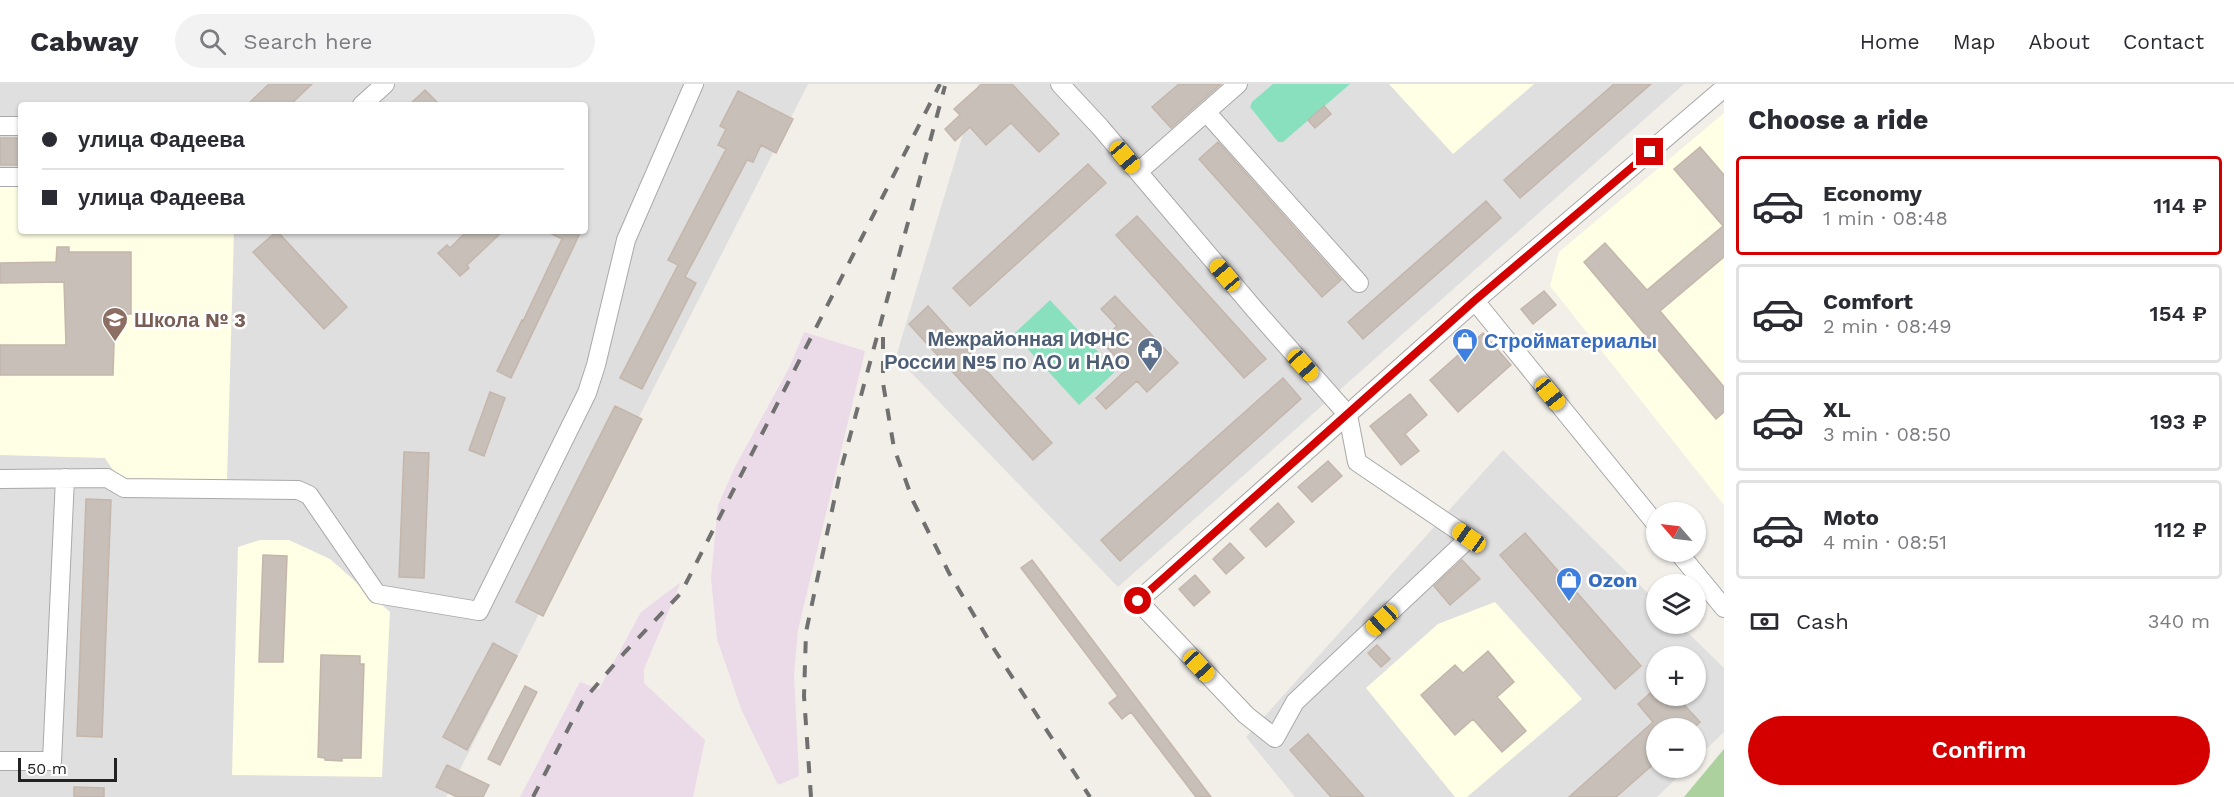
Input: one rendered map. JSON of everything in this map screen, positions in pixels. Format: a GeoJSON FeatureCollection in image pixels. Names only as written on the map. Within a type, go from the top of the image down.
{"type":"FeatureCollection","features":[{"type":"Feature","properties":{"kind":"street"},"geometry":{"type":"LineString","coordinates":[[365,102],[385,84]]}},
{"type":"Feature","properties":{"kind":"street"},"geometry":{"type":"LineString","coordinates":[[0,479],[107,478],[124,488],[298,490],[309,495],[377,594],[479,610],[587,393],[596,365],[626,240],[694,84]]}},
{"type":"Feature","properties":{"kind":"street"},"geometry":{"type":"LineString","coordinates":[[1060,84],[1348,415],[1357,462],[1469,538],[1295,702],[1275,738],[1246,715],[1138,601],[1348,415],[1474,301],[1724,88]]}},
{"type":"Feature","properties":{"kind":"street"},"geometry":{"type":"LineString","coordinates":[[1138,172],[1239,84]]}},
{"type":"Feature","properties":{"kind":"street"},"geometry":{"type":"LineString","coordinates":[[1207,113],[1359,283]]}},
{"type":"Feature","properties":{"kind":"street"},"geometry":{"type":"LineString","coordinates":[[0,126],[18,126]]}},
{"type":"Feature","properties":{"kind":"street"},"geometry":{"type":"LineString","coordinates":[[0,177],[18,177]]}},
{"type":"Feature","properties":{"kind":"street"},"geometry":{"type":"LineString","coordinates":[[1474,301],[1646,512]]}},
{"type":"Feature","properties":{"kind":"street"},"geometry":{"type":"LineString","coordinates":[[0,761],[52,761],[65,478]]}},
{"type":"Feature","properties":{"kind":"street"},"geometry":{"type":"LineString","coordinates":[[1686,562],[1724,608]]}},
{"type":"Feature","properties":{"kind":"shaded area"},"geometry":{"type":"Polygon","coordinates":[[[0,84],[808,84],[446,797],[0,797],[0,84]]]}},
{"type":"Feature","properties":{"kind":"shaded area"},"geometry":{"type":"Polygon","coordinates":[[[978,84],[1684,84],[1118,587],[896,357],[978,84]]]}},
{"type":"Feature","properties":{"kind":"shaded area"},"geometry":{"type":"Polygon","coordinates":[[[1389,84],[1534,84],[1453,154],[1389,84]]]}},
{"type":"Feature","properties":{"kind":"shaded area"},"geometry":{"type":"Polygon","coordinates":[[[1724,113],[1724,505],[1550,286],[1559,252],[1724,113]]]}},
{"type":"Feature","properties":{"kind":"shaded area","name":"Школа № 3"},"geometry":{"type":"Polygon","coordinates":[[[0,185],[18,185],[18,234],[234,234],[227,481],[119,479],[105,458],[0,455],[0,185]]]}},
{"type":"Feature","properties":{"kind":"shaded area"},"geometry":{"type":"Polygon","coordinates":[[[804,332],[865,351],[798,630],[794,674],[799,776],[778,785],[742,711],[717,639],[711,578],[718,505],[736,465],[790,366],[804,332]]]}},
{"type":"Feature","properties":{"kind":"shaded area"},"geometry":{"type":"Polygon","coordinates":[[[1503,450],[1646,591],[1646,634],[1689,634],[1702,646],[1646,646],[1646,706],[1706,706],[1706,650],[1724,668],[1724,732],[1706,749],[1706,718],[1646,718],[1646,778],[1677,778],[1657,797],[1295,797],[1246,737],[1503,450]]]}},
{"type":"Feature","properties":{"kind":"shaded area"},"geometry":{"type":"Polygon","coordinates":[[[260,540],[289,540],[330,559],[390,612],[382,777],[232,775],[238,547],[260,540]]]}},
{"type":"Feature","properties":{"kind":"shaded area"},"geometry":{"type":"Polygon","coordinates":[[[681,582],[644,669],[644,683],[705,740],[693,797],[520,797],[580,682],[599,689],[641,612],[681,582]]]}},
{"type":"Feature","properties":{"kind":"shaded area"},"geometry":{"type":"Polygon","coordinates":[[[1495,602],[1582,699],[1467,797],[1455,797],[1366,688],[1438,624],[1495,602]]]}},
{"type":"Feature","properties":{"kind":"green space"},"geometry":{"type":"Polygon","coordinates":[[[1273,84],[1350,84],[1283,142],[1278,142],[1250,107],[1252,102],[1273,84]]]}},
{"type":"Feature","properties":{"kind":"green space"},"geometry":{"type":"Polygon","coordinates":[[[1050,300],[1116,371],[1079,405],[1014,334],[1050,300]]]}},
{"type":"Feature","properties":{"kind":"green space"},"geometry":{"type":"Polygon","coordinates":[[[1724,749],[1724,797],[1684,797],[1700,778],[1706,778],[1706,771],[1724,749]]]}},
{"type":"Feature","properties":{"kind":"building"},"geometry":{"type":"Polygon","coordinates":[[[269,84],[312,84],[293,102],[250,102],[269,84]]]}},
{"type":"Feature","properties":{"kind":"building"},"geometry":{"type":"Polygon","coordinates":[[[982,84],[1012,84],[1059,134],[1039,152],[1011,123],[986,145],[970,127],[955,141],[945,129],[960,115],[954,109],[982,84]]]}},
{"type":"Feature","properties":{"kind":"building"},"geometry":{"type":"Polygon","coordinates":[[[1179,84],[1221,84],[1171,128],[1152,107],[1179,84]]]}},
{"type":"Feature","properties":{"kind":"building"},"geometry":{"type":"Polygon","coordinates":[[[1614,84],[1651,84],[1520,198],[1504,180],[1614,84]]]}},
{"type":"Feature","properties":{"kind":"building"},"geometry":{"type":"Polygon","coordinates":[[[425,90],[437,102],[412,102],[425,90]]]}},
{"type":"Feature","properties":{"kind":"building"},"geometry":{"type":"Polygon","coordinates":[[[738,91],[793,119],[776,153],[761,145],[753,162],[747,160],[685,277],[696,283],[642,389],[620,378],[678,265],[668,260],[726,149],[718,145],[726,129],[720,126],[738,91]]]}},
{"type":"Feature","properties":{"kind":"building"},"geometry":{"type":"Polygon","coordinates":[[[1324,106],[1331,114],[1315,128],[1308,120],[1324,106]]]}},
{"type":"Feature","properties":{"kind":"building"},"geometry":{"type":"Polygon","coordinates":[[[0,138],[18,138],[18,165],[0,165],[0,138]]]}},
{"type":"Feature","properties":{"kind":"building"},"geometry":{"type":"Polygon","coordinates":[[[1218,142],[1341,280],[1322,297],[1199,159],[1218,142]]]}},
{"type":"Feature","properties":{"kind":"building"},"geometry":{"type":"Polygon","coordinates":[[[1700,147],[1724,175],[1724,257],[1660,311],[1724,387],[1724,412],[1716,419],[1584,262],[1605,243],[1647,290],[1723,226],[1674,169],[1700,147]]]}},
{"type":"Feature","properties":{"kind":"building"},"geometry":{"type":"Polygon","coordinates":[[[1088,164],[1106,183],[970,306],[953,288],[1088,164]]]}},
{"type":"Feature","properties":{"kind":"building"},"geometry":{"type":"Polygon","coordinates":[[[1486,201],[1501,218],[1363,339],[1348,322],[1486,201]]]}},
{"type":"Feature","properties":{"kind":"building"},"geometry":{"type":"Polygon","coordinates":[[[1137,216],[1266,359],[1244,378],[1116,235],[1137,216]]]}},
{"type":"Feature","properties":{"kind":"building"},"geometry":{"type":"Polygon","coordinates":[[[274,234],[280,234],[347,307],[324,329],[253,252],[274,234]]]}},
{"type":"Feature","properties":{"kind":"building"},"geometry":{"type":"Polygon","coordinates":[[[464,234],[500,234],[467,265],[469,268],[460,276],[438,253],[447,245],[450,248],[464,234]]]}},
{"type":"Feature","properties":{"kind":"building"},"geometry":{"type":"Polygon","coordinates":[[[552,234],[580,234],[511,378],[497,371],[562,239],[552,234]]]}},
{"type":"Feature","properties":{"kind":"building"},"geometry":{"type":"Polygon","coordinates":[[[57,247],[69,247],[69,252],[131,252],[131,314],[115,314],[113,375],[0,375],[0,345],[66,345],[64,282],[0,283],[0,263],[56,262],[57,247]]]}},
{"type":"Feature","properties":{"kind":"building"},"geometry":{"type":"Polygon","coordinates":[[[1544,291],[1556,305],[1533,324],[1521,309],[1544,291]]]}},
{"type":"Feature","properties":{"kind":"building"},"geometry":{"type":"Polygon","coordinates":[[[1115,296],[1178,363],[1147,392],[1137,381],[1106,409],[1096,398],[1127,369],[1101,341],[1117,326],[1101,309],[1115,296]]]}},
{"type":"Feature","properties":{"kind":"building"},"geometry":{"type":"Polygon","coordinates":[[[928,306],[1052,443],[1033,460],[909,324],[928,306]]]}},
{"type":"Feature","properties":{"kind":"building"},"geometry":{"type":"Polygon","coordinates":[[[1483,333],[1511,365],[1458,412],[1430,380],[1483,333]]]}},
{"type":"Feature","properties":{"kind":"building"},"geometry":{"type":"Polygon","coordinates":[[[1283,378],[1301,399],[1120,561],[1101,540],[1283,378]]]}},
{"type":"Feature","properties":{"kind":"building"},"geometry":{"type":"Polygon","coordinates":[[[490,392],[505,398],[484,456],[469,450],[490,392]]]}},
{"type":"Feature","properties":{"kind":"building"},"geometry":{"type":"Polygon","coordinates":[[[1410,394],[1427,415],[1405,434],[1419,451],[1401,465],[1370,426],[1410,394]]]}},
{"type":"Feature","properties":{"kind":"building"},"geometry":{"type":"Polygon","coordinates":[[[615,406],[642,419],[543,616],[516,602],[615,406]]]}},
{"type":"Feature","properties":{"kind":"building"},"geometry":{"type":"Polygon","coordinates":[[[404,452],[429,453],[424,578],[399,577],[404,452]]]}},
{"type":"Feature","properties":{"kind":"building"},"geometry":{"type":"Polygon","coordinates":[[[1328,461],[1342,476],[1312,502],[1298,487],[1328,461]]]}},
{"type":"Feature","properties":{"kind":"building"},"geometry":{"type":"Polygon","coordinates":[[[86,499],[111,500],[102,737],[77,736],[86,499]]]}},
{"type":"Feature","properties":{"kind":"building"},"geometry":{"type":"Polygon","coordinates":[[[1278,503],[1294,522],[1266,547],[1250,529],[1278,503]]]}},
{"type":"Feature","properties":{"kind":"building"},"geometry":{"type":"Polygon","coordinates":[[[1525,533],[1641,666],[1615,689],[1500,555],[1525,533]]]}},
{"type":"Feature","properties":{"kind":"building"},"geometry":{"type":"Polygon","coordinates":[[[1230,543],[1244,558],[1226,574],[1213,559],[1230,543]]]}},
{"type":"Feature","properties":{"kind":"building"},"geometry":{"type":"Polygon","coordinates":[[[263,555],[287,556],[283,662],[259,662],[263,555]]]}},
{"type":"Feature","properties":{"kind":"building"},"geometry":{"type":"Polygon","coordinates":[[[1032,560],[1211,797],[1196,797],[1131,712],[1122,719],[1109,703],[1118,696],[1021,568],[1032,560]]]}},
{"type":"Feature","properties":{"kind":"building"},"geometry":{"type":"Polygon","coordinates":[[[1462,560],[1480,579],[1450,605],[1434,586],[1462,560]]]}},
{"type":"Feature","properties":{"kind":"building"},"geometry":{"type":"Polygon","coordinates":[[[1195,575],[1210,592],[1194,606],[1179,589],[1195,575]]]}},
{"type":"Feature","properties":{"kind":"building"},"geometry":{"type":"Polygon","coordinates":[[[493,643],[517,656],[467,750],[443,737],[493,643]]]}},
{"type":"Feature","properties":{"kind":"building"},"geometry":{"type":"Polygon","coordinates":[[[1377,645],[1390,659],[1381,667],[1368,653],[1377,645]]]}},
{"type":"Feature","properties":{"kind":"building"},"geometry":{"type":"Polygon","coordinates":[[[1488,651],[1514,682],[1497,697],[1526,731],[1502,752],[1473,719],[1455,735],[1421,695],[1455,665],[1463,673],[1488,651]]]}},
{"type":"Feature","properties":{"kind":"building"},"geometry":{"type":"Polygon","coordinates":[[[321,655],[360,656],[360,664],[364,664],[361,758],[342,758],[342,761],[325,760],[325,758],[318,757],[321,655]]]}},
{"type":"Feature","properties":{"kind":"building"},"geometry":{"type":"Polygon","coordinates":[[[525,686],[537,692],[500,765],[488,759],[525,686]]]}},
{"type":"Feature","properties":{"kind":"building"},"geometry":{"type":"Polygon","coordinates":[[[1646,697],[1646,706],[1685,706],[1696,718],[1650,718],[1638,704],[1646,697]]]}},
{"type":"Feature","properties":{"kind":"building"},"geometry":{"type":"Polygon","coordinates":[[[1646,728],[1646,771],[1616,797],[1569,797],[1646,728]]]}},
{"type":"Feature","properties":{"kind":"building"},"geometry":{"type":"Polygon","coordinates":[[[1308,734],[1364,797],[1331,797],[1290,750],[1308,734]]]}},
{"type":"Feature","properties":{"kind":"building"},"geometry":{"type":"Polygon","coordinates":[[[447,765],[489,785],[483,797],[457,797],[436,787],[447,765]]]}},
{"type":"Feature","properties":{"kind":"building"},"geometry":{"type":"Polygon","coordinates":[[[74,787],[104,788],[104,797],[74,797],[74,787]]]}},
{"type":"Feature","properties":{"kind":"railway"},"geometry":{"type":"LineString","coordinates":[[533,797],[582,702],[681,593],[940,84]]}},
{"type":"Feature","properties":{"kind":"railway"},"geometry":{"type":"LineString","coordinates":[[811,797],[804,696],[806,632],[840,473],[945,86]]}},
{"type":"Feature","properties":{"kind":"railway"},"geometry":{"type":"LineString","coordinates":[[883,337],[883,383],[894,448],[913,501],[949,573],[994,649],[1090,797]]}},
{"type":"Feature","properties":{"kind":"place","name":"Школа № 3"},"geometry":{"type":"Point","coordinates":[115,343]}},
{"type":"Feature","properties":{"kind":"place","name":"Стройматериалы"},"geometry":{"type":"Point","coordinates":[1465,364]}},
{"type":"Feature","properties":{"kind":"place","name":"Межрайонная ИФНС России №5 по АО и НАО"},"geometry":{"type":"Point","coordinates":[1150,373]}},
{"type":"Feature","properties":{"kind":"place","name":"Ozon"},"geometry":{"type":"Point","coordinates":[1569,603]}},
{"type":"Feature","properties":{"kind":"route"},"geometry":{"type":"LineString","coordinates":[[1138,601],[1474,301],[1650,152]]}}]}
